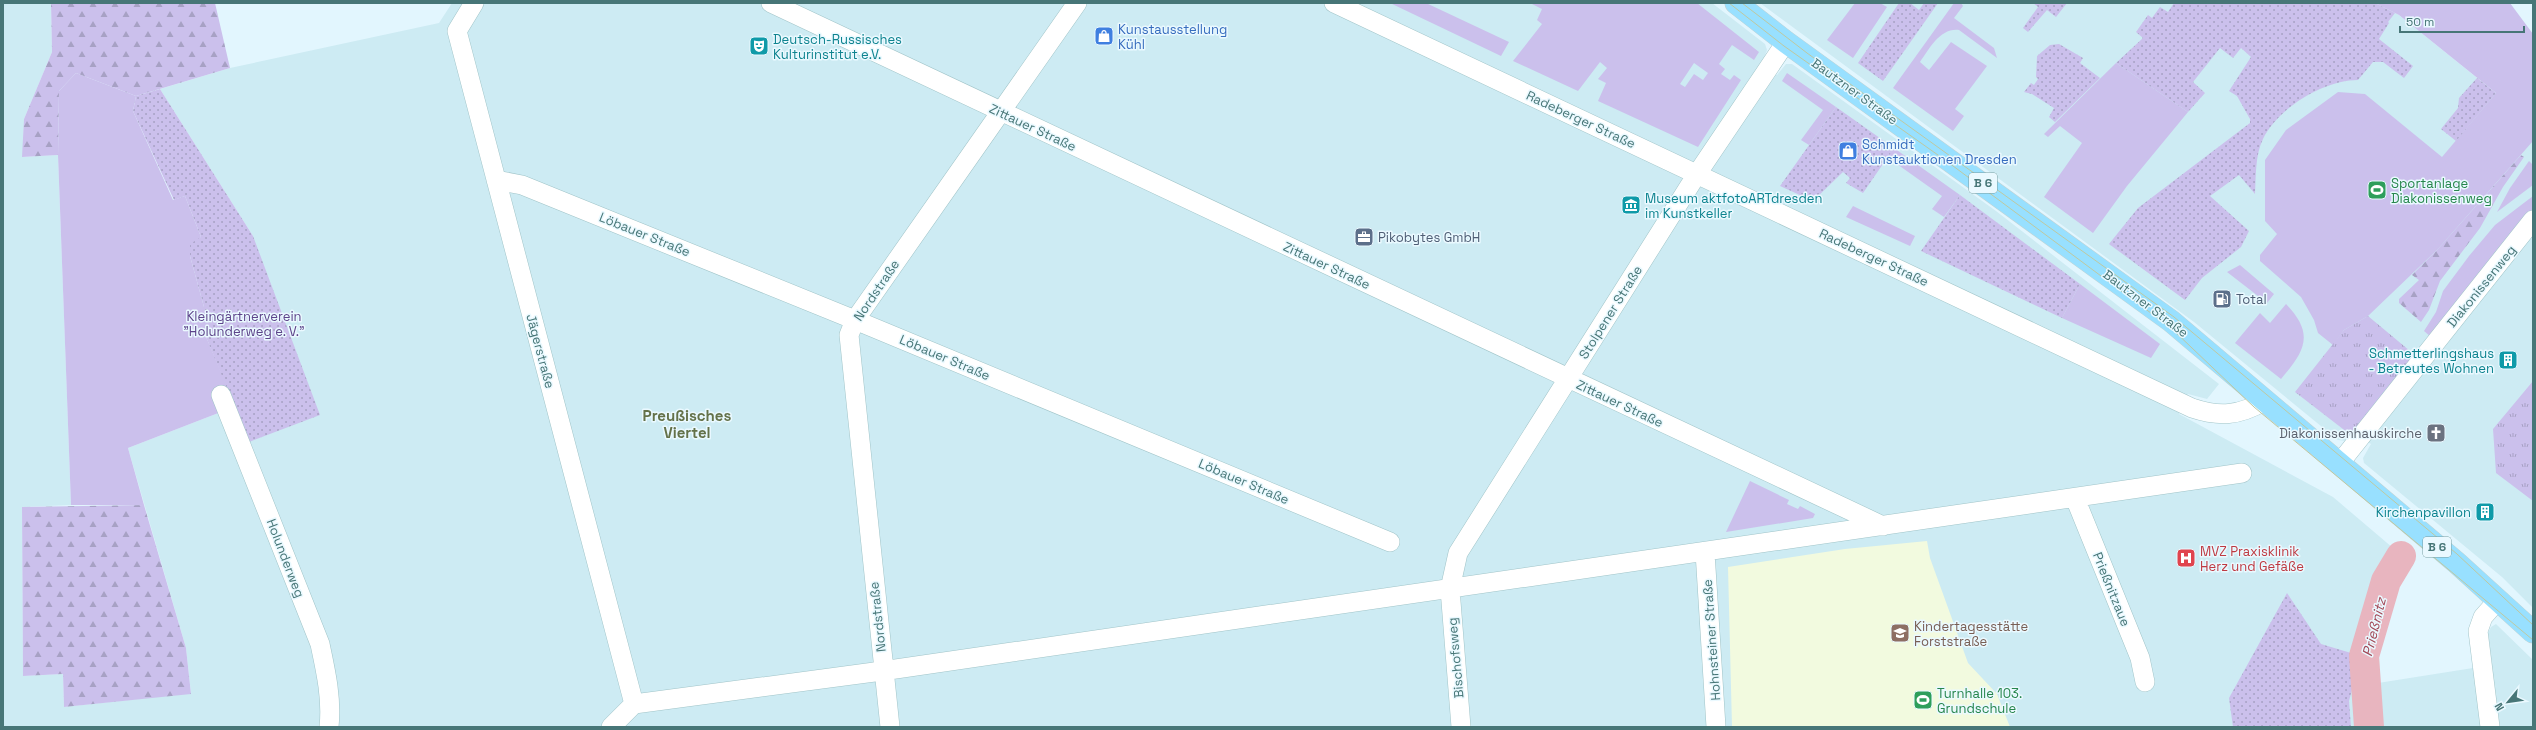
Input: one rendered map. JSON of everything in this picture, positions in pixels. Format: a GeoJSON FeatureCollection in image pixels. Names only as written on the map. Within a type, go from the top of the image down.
{"type":"FeatureCollection","features":[{"type":"Feature","properties":{"kind":"main road","name":"Bautzner Straße"},"geometry":{"type":"LineString","coordinates":[[1736,3],[1786,42],[2171,321],[2219,360],[2264,401],[2498,600],[2533,632]]}},
{"type":"Feature","properties":{"kind":"street","name":"Jägerstraße"},"geometry":{"type":"LineString","coordinates":[[474,3],[457,31],[634,704]]}},
{"type":"Feature","properties":{"kind":"street","name":"Zittauer Straße"},"geometry":{"type":"LineString","coordinates":[[771,3],[1883,526]]}},
{"type":"Feature","properties":{"kind":"street","name":"Nordstraße"},"geometry":{"type":"LineString","coordinates":[[890,727],[882,671],[849,335],[855,320],[1077,3]]}},
{"type":"Feature","properties":{"kind":"street","name":"Radeberger Straße"},"geometry":{"type":"LineString","coordinates":[[1334,3],[2192,408],[2207,413],[2226,415],[2246,411],[2264,401]]}},
{"type":"Feature","properties":{"kind":"street","name":"Stolpener Straße"},"geometry":{"type":"LineString","coordinates":[[1450,589],[1458,553],[1697,174],[1786,42]]}},
{"type":"Feature","properties":{"kind":"street","name":"Löbauer Straße"},"geometry":{"type":"LineString","coordinates":[[496,180],[522,185],[855,320],[1390,542]]}},
{"type":"Feature","properties":{"kind":"street","name":"Diakonissenweg"},"geometry":{"type":"LineString","coordinates":[[2339,464],[2533,220]]}},
{"type":"Feature","properties":{"kind":"street","name":"Holunderweg"},"geometry":{"type":"LineString","coordinates":[[221,395],[320,644],[328,680],[331,712],[329,727]]}},
{"type":"Feature","properties":{"kind":"street"},"geometry":{"type":"LineString","coordinates":[[616,725],[634,704],[882,671],[2242,473]]}},
{"type":"Feature","properties":{"kind":"street","name":"Prießnitzaue"},"geometry":{"type":"LineString","coordinates":[[2075,498],[2140,658],[2145,682]]}},
{"type":"Feature","properties":{"kind":"street","name":"Hohnsteiner Straße"},"geometry":{"type":"LineString","coordinates":[[1705,552],[1716,727]]}},
{"type":"Feature","properties":{"kind":"street","name":"Bischofsweg"},"geometry":{"type":"LineString","coordinates":[[1450,589],[1461,727]]}},
{"type":"Feature","properties":{"kind":"street"},"geometry":{"type":"LineString","coordinates":[[2490,727],[2478,631],[2483,617],[2498,600]]}},
{"type":"Feature","properties":{"kind":"shaded area"},"geometry":{"type":"Polygon","coordinates":[[[3,3],[51,3],[52,52],[24,119],[23,157],[58,155],[71,505],[22,507],[23,676],[63,674],[64,707],[191,693],[186,648],[128,448],[221,412],[253,236],[160,89],[230,68],[439,23],[452,3],[1712,3],[1765,44],[1767,50],[1761,65],[1777,75],[1786,64],[1792,64],[1996,211],[2219,384],[2207,399],[2188,394],[2179,414],[2333,497],[2413,565],[2395,584],[2359,686],[2492,665],[2488,633],[2491,627],[2496,624],[2533,660],[2533,727],[3,727],[3,3]]]}},
{"type":"Feature","properties":{"kind":"shaded area"},"geometry":{"type":"Polygon","coordinates":[[[1760,3],[2375,3],[2399,15],[2533,123],[2533,608],[2502,577],[2364,463],[2363,458],[2371,444],[2357,436],[2346,441],[2338,440],[2194,322],[1760,3]]]}},
{"type":"Feature","properties":{"kind":"shaded area"},"geometry":{"type":"Polygon","coordinates":[[[1927,541],[1930,558],[1968,663],[1997,694],[2010,727],[1732,727],[1728,567],[1845,549],[1927,541]]]}},
{"type":"Feature","properties":{"kind":"green space"},"geometry":{"type":"Polygon","coordinates":[[[51,3],[215,3],[230,68],[136,96],[76,73],[59,91],[58,155],[22,157],[24,119],[52,52],[51,3]]]}},
{"type":"Feature","properties":{"kind":"green space"},"geometry":{"type":"Polygon","coordinates":[[[1390,3],[1426,3],[1509,42],[1501,56],[1390,3]]]}},
{"type":"Feature","properties":{"kind":"green space"},"geometry":{"type":"Polygon","coordinates":[[[1530,3],[1697,3],[1759,52],[1754,60],[1732,45],[1719,64],[1725,69],[1721,74],[1730,80],[1734,75],[1741,80],[1698,147],[1598,101],[1606,83],[1598,79],[1607,68],[1600,62],[1578,91],[1513,61],[1542,24],[1537,20],[1542,9],[1530,3]],[[1694,63],[1680,84],[1685,87],[1694,74],[1703,80],[1708,73],[1694,63]]]}},
{"type":"Feature","properties":{"kind":"green space"},"geometry":{"type":"Polygon","coordinates":[[[1855,3],[1880,3],[1887,7],[1853,58],[1827,40],[1855,3]]]}},
{"type":"Feature","properties":{"kind":"green space"},"geometry":{"type":"Polygon","coordinates":[[[1899,3],[1910,3],[1919,10],[1924,3],[1938,3],[1883,81],[1858,63],[1899,3]]]}},
{"type":"Feature","properties":{"kind":"green space"},"geometry":{"type":"Polygon","coordinates":[[[1954,3],[1961,3],[1963,6],[1954,18],[1994,48],[1997,58],[1959,30],[1952,30],[1946,32],[1936,40],[1920,62],[1929,70],[1951,42],[1987,66],[1955,109],[1964,116],[1953,131],[1893,88],[1954,3]]]}},
{"type":"Feature","properties":{"kind":"green space"},"geometry":{"type":"Polygon","coordinates":[[[2033,3],[2067,3],[2056,17],[2047,10],[2028,32],[2023,28],[2038,7],[2033,3]]]}},
{"type":"Feature","properties":{"kind":"green space"},"geometry":{"type":"Polygon","coordinates":[[[2174,3],[2375,3],[2395,13],[2388,22],[2389,23],[2379,39],[2413,66],[2404,78],[2383,62],[2373,62],[2358,80],[2345,81],[2317,90],[2303,98],[2279,117],[2270,128],[2260,145],[2256,166],[2255,194],[2239,175],[2210,196],[2249,231],[2241,247],[2202,278],[2185,300],[2109,244],[2138,208],[2250,123],[2250,119],[2237,96],[2229,91],[2251,57],[2241,48],[2233,58],[2220,48],[2193,82],[2205,93],[2188,112],[2116,63],[2143,38],[2136,32],[2148,15],[2152,18],[2160,7],[2168,12],[2174,3]]]}},
{"type":"Feature","properties":{"kind":"green space","name":"Sportanlage Diakonissenweg"},"geometry":{"type":"Polygon","coordinates":[[[2375,3],[2510,3],[2533,34],[2533,141],[2438,249],[2368,316],[2344,330],[2333,345],[2318,333],[2314,320],[2301,297],[2260,261],[2260,255],[2277,234],[2265,221],[2265,160],[2286,130],[2338,92],[2365,94],[2442,157],[2496,93],[2399,15],[2375,3]]]}},
{"type":"Feature","properties":{"kind":"green space"},"geometry":{"type":"Polygon","coordinates":[[[2059,44],[2083,58],[2080,63],[2100,78],[2055,122],[2049,117],[2054,108],[2032,94],[2024,92],[2031,83],[2034,85],[2038,79],[2036,77],[2037,56],[2050,45],[2059,44]]]}},
{"type":"Feature","properties":{"kind":"green space"},"geometry":{"type":"Polygon","coordinates":[[[2116,63],[2188,112],[2127,186],[2093,233],[2044,197],[2082,143],[2060,126],[2048,137],[2044,134],[2116,63]]]}},
{"type":"Feature","properties":{"kind":"green space"},"geometry":{"type":"Polygon","coordinates":[[[76,73],[136,96],[133,111],[173,200],[185,196],[201,237],[190,256],[204,307],[204,332],[229,391],[221,412],[128,448],[144,505],[71,505],[58,155],[59,91],[76,73]]]}},
{"type":"Feature","properties":{"kind":"green space"},"geometry":{"type":"Polygon","coordinates":[[[1787,73],[1836,107],[1809,145],[1801,140],[1823,110],[1782,81],[1787,73]]]}},
{"type":"Feature","properties":{"kind":"green space"},"geometry":{"type":"Polygon","coordinates":[[[2477,78],[2496,93],[2456,141],[2441,129],[2458,108],[2459,98],[2477,78]]]}},
{"type":"Feature","properties":{"kind":"green space","name":"Kleingärtnerverein \"Holunderweg e. V.\""},"geometry":{"type":"Polygon","coordinates":[[[160,89],[253,236],[320,415],[249,442],[204,332],[204,307],[190,256],[190,244],[201,237],[185,196],[174,200],[133,111],[136,96],[160,89]]]}},
{"type":"Feature","properties":{"kind":"green space"},"geometry":{"type":"Polygon","coordinates":[[[1836,107],[1894,148],[1863,193],[1846,183],[1850,178],[1843,172],[1813,201],[1780,186],[1836,107]]]}},
{"type":"Feature","properties":{"kind":"green space"},"geometry":{"type":"Polygon","coordinates":[[[1894,148],[1960,195],[1944,217],[1932,209],[1942,196],[1887,157],[1894,148]]]}},
{"type":"Feature","properties":{"kind":"green space"},"geometry":{"type":"Polygon","coordinates":[[[2521,155],[2524,157],[2503,187],[2480,228],[2440,281],[2429,310],[2421,322],[2399,303],[2399,299],[2419,280],[2412,275],[2438,249],[2521,155]]]}},
{"type":"Feature","properties":{"kind":"green space"},"geometry":{"type":"Polygon","coordinates":[[[2529,161],[2533,165],[2533,185],[2497,212],[2510,188],[2529,161]]]}},
{"type":"Feature","properties":{"kind":"green space"},"geometry":{"type":"Polygon","coordinates":[[[1960,195],[2080,284],[2062,318],[1921,251],[1960,195]]]}},
{"type":"Feature","properties":{"kind":"green space"},"geometry":{"type":"Polygon","coordinates":[[[2533,196],[2533,210],[2431,337],[2424,331],[2436,312],[2443,291],[2469,256],[2495,225],[2533,196]]]}},
{"type":"Feature","properties":{"kind":"green space"},"geometry":{"type":"Polygon","coordinates":[[[1853,206],[1915,236],[1910,246],[1846,217],[1853,206]]]}},
{"type":"Feature","properties":{"kind":"green space"},"geometry":{"type":"Polygon","coordinates":[[[2240,265],[2274,294],[2267,303],[2227,272],[2240,265]]]}},
{"type":"Feature","properties":{"kind":"green space"},"geometry":{"type":"Polygon","coordinates":[[[2080,284],[2160,344],[2151,358],[2062,318],[2080,284]]]}},
{"type":"Feature","properties":{"kind":"green space"},"geometry":{"type":"Polygon","coordinates":[[[2286,304],[2301,324],[2303,342],[2301,351],[2296,360],[2281,379],[2235,343],[2260,313],[2270,323],[2286,304]]]}},
{"type":"Feature","properties":{"kind":"green space"},"geometry":{"type":"Polygon","coordinates":[[[2368,316],[2416,356],[2352,436],[2295,392],[2344,330],[2368,316]]]}},
{"type":"Feature","properties":{"kind":"green space"},"geometry":{"type":"Polygon","coordinates":[[[2533,381],[2533,501],[2496,473],[2493,429],[2533,381]]]}},
{"type":"Feature","properties":{"kind":"green space"},"geometry":{"type":"Polygon","coordinates":[[[1750,481],[1789,500],[1787,504],[1798,509],[1800,506],[1815,514],[1813,518],[1726,532],[1750,481]]]}},
{"type":"Feature","properties":{"kind":"green space"},"geometry":{"type":"Polygon","coordinates":[[[144,505],[186,648],[191,694],[64,707],[63,674],[23,676],[22,507],[144,505]]]}},
{"type":"Feature","properties":{"kind":"green space"},"geometry":{"type":"Polygon","coordinates":[[[2287,593],[2321,644],[2361,656],[2349,701],[2351,727],[2233,727],[2229,698],[2287,593]]]}},
{"type":"Feature","properties":{"kind":"waterway","name":"Prießnitz"},"geometry":{"type":"LineString","coordinates":[[2369,727],[2364,656],[2386,581],[2401,556]]}},
{"type":"Feature","properties":{"kind":"tram line"},"geometry":{"type":"LineString","coordinates":[[1729,3],[1784,46],[1945,160],[2171,328],[2254,407],[2533,640]]}},
{"type":"Feature","properties":{"kind":"tram line"},"geometry":{"type":"LineString","coordinates":[[1742,3],[1807,53],[2174,317],[2457,554],[2533,625]]}},
{"type":"Feature","properties":{"kind":"place","name":"Kunstausstellung Kühl"},"geometry":{"type":"Point","coordinates":[1104,36]}},
{"type":"Feature","properties":{"kind":"place","name":"Deutsch-Russisches Kulturinstitut e.V."},"geometry":{"type":"Point","coordinates":[759,46]}},
{"type":"Feature","properties":{"kind":"place","name":"Schmidt Kunstauktionen Dresden"},"geometry":{"type":"Point","coordinates":[1848,151]}},
{"type":"Feature","properties":{"kind":"place","name":"Sportanlage Diakonissenweg"},"geometry":{"type":"Point","coordinates":[2377,190]}},
{"type":"Feature","properties":{"kind":"place","name":"Museum aktfotoARTdresden im Kunstkeller"},"geometry":{"type":"Point","coordinates":[1631,205]}},
{"type":"Feature","properties":{"kind":"place","name":"Pikobytes GmbH"},"geometry":{"type":"Point","coordinates":[1364,237]}},
{"type":"Feature","properties":{"kind":"place","name":"Total"},"geometry":{"type":"Point","coordinates":[2222,299]}},
{"type":"Feature","properties":{"kind":"place","name":"Schmetterlingshaus - Betreutes Wohnen"},"geometry":{"type":"Point","coordinates":[2508,360]}},
{"type":"Feature","properties":{"kind":"place","name":"Diakonissenhauskirche"},"geometry":{"type":"Point","coordinates":[2436,433]}},
{"type":"Feature","properties":{"kind":"place","name":"Kirchenpavillon"},"geometry":{"type":"Point","coordinates":[2485,512]}},
{"type":"Feature","properties":{"kind":"place","name":"MVZ Praxisklinik Herz und Gefäße"},"geometry":{"type":"Point","coordinates":[2186,558]}},
{"type":"Feature","properties":{"kind":"place","name":"Kindertagesstätte Forststraße"},"geometry":{"type":"Point","coordinates":[1900,633]}},
{"type":"Feature","properties":{"kind":"place","name":"Turnhalle 103. Grundschule"},"geometry":{"type":"Point","coordinates":[1923,700]}},
{"type":"Feature","properties":{"kind":"district","name":"Preußisches Viertel"},"geometry":{"type":"Point","coordinates":[687,424]}}]}
